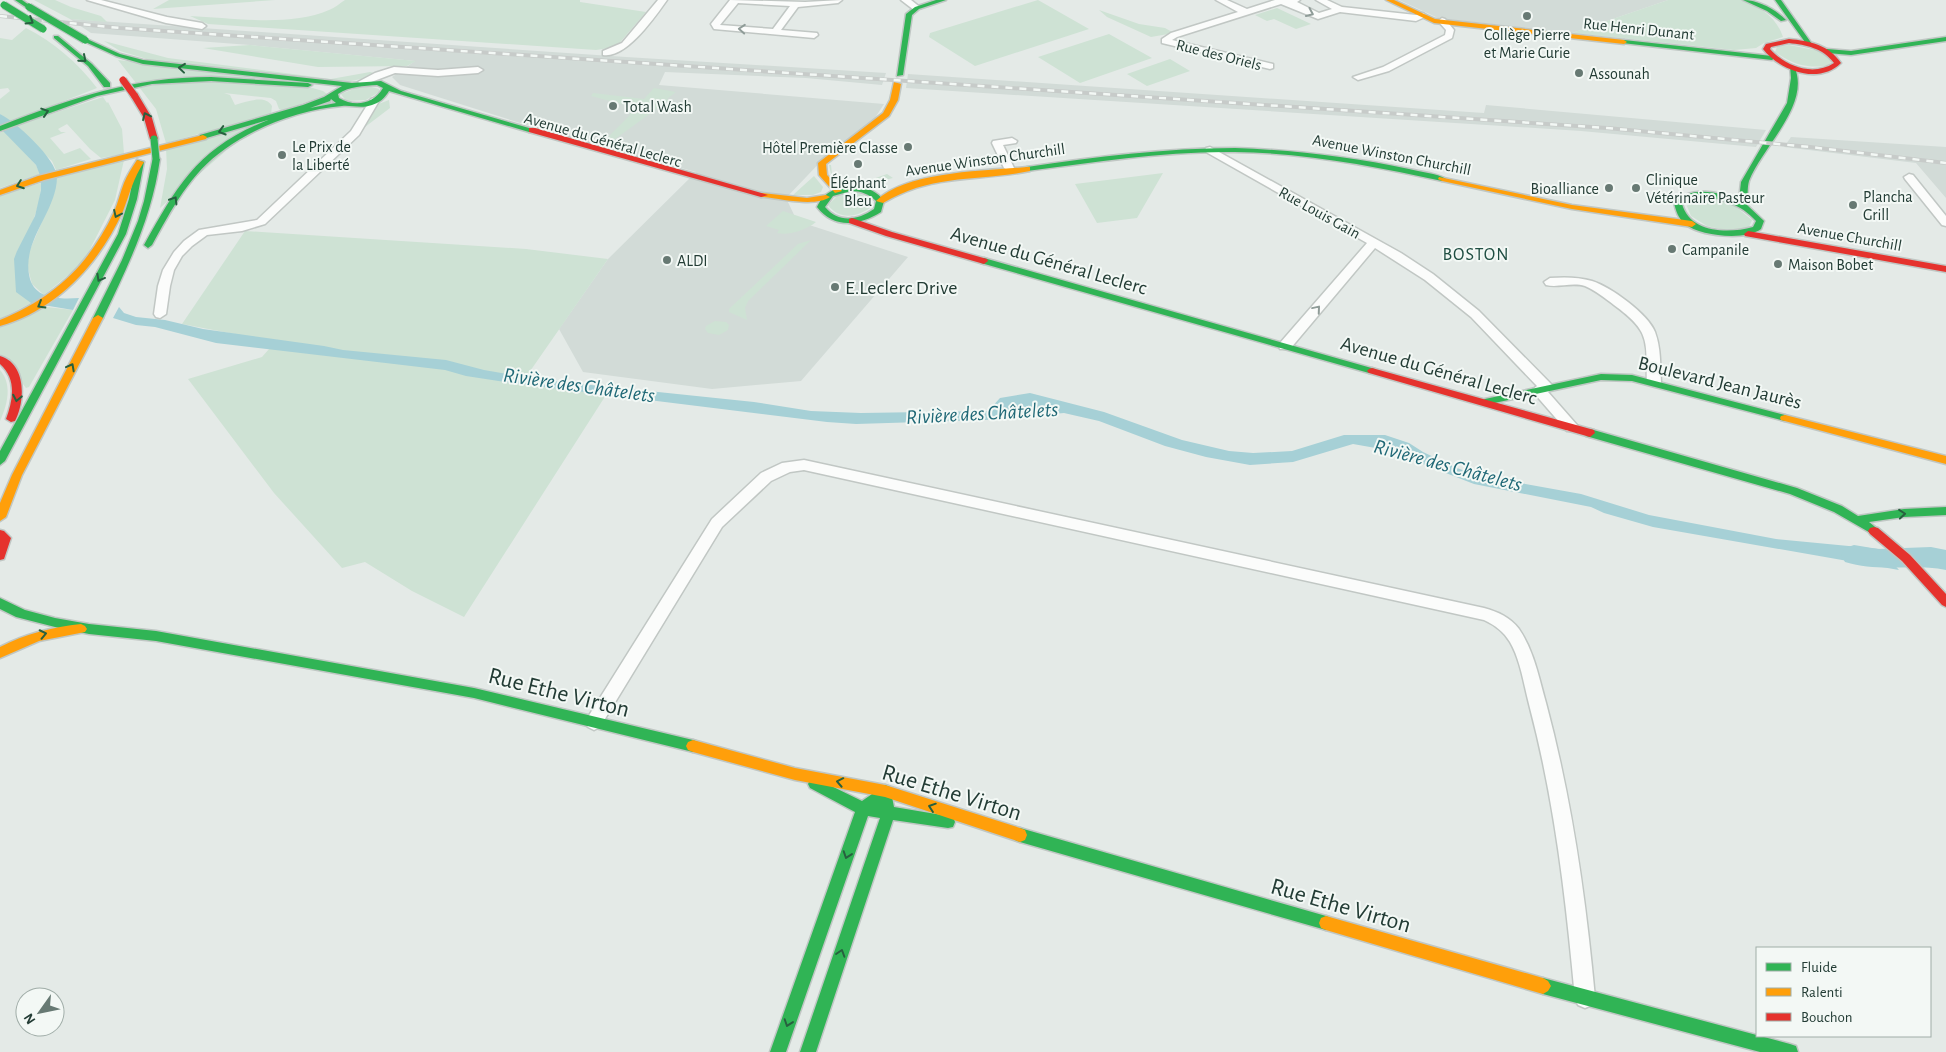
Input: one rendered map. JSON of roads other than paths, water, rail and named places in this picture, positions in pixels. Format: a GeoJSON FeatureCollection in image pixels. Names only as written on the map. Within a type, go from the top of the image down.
{"type":"FeatureCollection","features":[{"type":"Feature","properties":{"kind":"main road"},"geometry":{"type":"LineString","coordinates":[[0,517],[22,467],[130,255],[143,223],[155,182],[156,159],[154,140],[148,118],[134,95],[117,73],[85,40],[18,0]]}},
{"type":"Feature","properties":{"kind":"main road"},"geometry":{"type":"LineString","coordinates":[[838,191],[824,179],[820,170],[822,163],[886,114],[894,100],[908,16],[917,8],[943,0]]}},
{"type":"Feature","properties":{"kind":"main road","name":"Rue Henri Dunant"},"geometry":{"type":"LineString","coordinates":[[1389,0],[1434,21],[1741,54],[1769,53]]}},
{"type":"Feature","properties":{"kind":"main road"},"geometry":{"type":"LineString","coordinates":[[1746,0],[1769,10],[1783,20]]}},
{"type":"Feature","properties":{"kind":"main road"},"geometry":{"type":"LineString","coordinates":[[1770,0],[1783,20],[1790,36],[1789,41]]}},
{"type":"Feature","properties":{"kind":"main road"},"geometry":{"type":"LineString","coordinates":[[1778,0],[1809,44]]}},
{"type":"Feature","properties":{"kind":"main road"},"geometry":{"type":"LineString","coordinates":[[2,3],[56,37],[90,65],[117,100]]}},
{"type":"Feature","properties":{"kind":"main road"},"geometry":{"type":"LineString","coordinates":[[1831,54],[1838,63],[1836,66],[1831,69],[1811,70],[1792,67],[1769,53],[1772,43],[1789,41],[1809,44],[1831,54],[1851,53],[1946,39]]}},
{"type":"Feature","properties":{"kind":"main road","name":"Avenue du Général Leclerc"},"geometry":{"type":"LineString","coordinates":[[85,40],[118,55],[143,62],[332,84],[376,82],[386,87],[759,194],[808,200],[838,191]]}},
{"type":"Feature","properties":{"kind":"main road"},"geometry":{"type":"LineString","coordinates":[[1791,103],[1795,78],[1792,67]]}},
{"type":"Feature","properties":{"kind":"main road"},"geometry":{"type":"LineString","coordinates":[[1748,234],[1756,230],[1760,224],[1756,214],[1743,205],[1745,182],[1791,103],[1804,88],[1811,70]]}},
{"type":"Feature","properties":{"kind":"main road"},"geometry":{"type":"LineString","coordinates":[[0,129],[85,99],[162,81],[206,79],[290,83],[322,88],[340,99]]}},
{"type":"Feature","properties":{"kind":"main road"},"geometry":{"type":"LineString","coordinates":[[108,297],[122,289],[177,196],[203,162],[231,142],[263,126],[340,99],[357,83]]}},
{"type":"Feature","properties":{"kind":"main road"},"geometry":{"type":"LineString","coordinates":[[375,100],[385,94],[386,87]]}},
{"type":"Feature","properties":{"kind":"main road"},"geometry":{"type":"LineString","coordinates":[[0,193],[61,172],[227,130],[314,104],[340,99]]}},
{"type":"Feature","properties":{"kind":"main road","name":"Avenue du Général Leclerc"},"geometry":{"type":"LineString","coordinates":[[340,99],[394,99],[416,102],[748,197],[822,209],[833,218],[852,221],[889,234],[1780,488],[1826,504],[1858,520],[1896,548],[1946,602]]}},
{"type":"Feature","properties":{"kind":"main road"},"geometry":{"type":"LineString","coordinates":[[0,461],[122,234],[138,185],[140,162],[138,143]]}},
{"type":"Feature","properties":{"kind":"main road","name":"Avenue Winston Churchill"},"geometry":{"type":"LineString","coordinates":[[838,191],[850,189],[866,190],[926,179],[1163,148],[1219,146],[1267,147],[1351,156],[1512,190],[1642,213],[1659,214],[1677,206],[1682,198],[1700,194],[1720,196],[1743,205]]}},
{"type":"Feature","properties":{"kind":"main road","name":"Avenue Winston Churchill"},"geometry":{"type":"LineString","coordinates":[[880,201],[895,190],[934,182],[1142,154],[1245,150],[1292,152],[1346,159],[1565,205],[1692,224],[1721,234],[1748,234]]}},
{"type":"Feature","properties":{"kind":"main road"},"geometry":{"type":"LineString","coordinates":[[0,323],[22,315],[60,293],[80,275],[94,257],[117,214],[128,181],[140,162]]}},
{"type":"Feature","properties":{"kind":"main road"},"geometry":{"type":"LineString","coordinates":[[1720,196],[1745,182]]}},
{"type":"Feature","properties":{"kind":"main road"},"geometry":{"type":"LineString","coordinates":[[852,221],[864,219],[874,214],[880,208],[880,201],[875,195],[866,190]]}},
{"type":"Feature","properties":{"kind":"main road"},"geometry":{"type":"LineString","coordinates":[[822,209],[821,203],[826,196]]}},
{"type":"Feature","properties":{"kind":"main road"},"geometry":{"type":"LineString","coordinates":[[1677,206],[1681,215],[1692,224]]}},
{"type":"Feature","properties":{"kind":"main road"},"geometry":{"type":"LineString","coordinates":[[874,214],[879,224],[889,234]]}},
{"type":"Feature","properties":{"kind":"main road","name":"Avenue Churchill"},"geometry":{"type":"LineString","coordinates":[[1760,224],[1788,237],[1946,268]]}},
{"type":"Feature","properties":{"kind":"main road","name":"Avenue Churchill"},"geometry":{"type":"LineString","coordinates":[[1748,234],[1946,268]]}},
{"type":"Feature","properties":{"kind":"main road"},"geometry":{"type":"LineString","coordinates":[[0,359],[14,371],[19,391],[14,412],[0,441]]}},
{"type":"Feature","properties":{"kind":"main road","name":"Boulevard Jean Jaurès"},"geometry":{"type":"LineString","coordinates":[[1482,402],[1601,377],[1632,378],[1654,382],[1946,460]]}},
{"type":"Feature","properties":{"kind":"main road"},"geometry":{"type":"LineString","coordinates":[[1858,520],[1904,514],[1946,512]]}},
{"type":"Feature","properties":{"kind":"main road"},"geometry":{"type":"LineString","coordinates":[[0,534],[5,538],[0,556]]}},
{"type":"Feature","properties":{"kind":"main road"},"geometry":{"type":"LineString","coordinates":[[0,604],[19,613],[89,629]]}},
{"type":"Feature","properties":{"kind":"main road"},"geometry":{"type":"LineString","coordinates":[[0,652],[38,635],[89,629]]}},
{"type":"Feature","properties":{"kind":"main road","name":"Rue Ethe Virton"},"geometry":{"type":"LineString","coordinates":[[89,629],[156,636],[474,693],[795,774],[885,791],[995,828],[1585,998],[1790,1052]]}},
{"type":"Feature","properties":{"kind":"main road"},"geometry":{"type":"LineString","coordinates":[[795,774],[863,808],[888,814],[995,828]]}},
{"type":"Feature","properties":{"kind":"main road"},"geometry":{"type":"LineString","coordinates":[[778,1052],[863,808],[885,791]]}},
{"type":"Feature","properties":{"kind":"main road"},"geometry":{"type":"LineString","coordinates":[[808,1052],[888,814],[885,791]]}},
{"type":"Feature","properties":{"kind":"street"},"geometry":{"type":"LineString","coordinates":[[91,0],[166,20],[202,26]]}},
{"type":"Feature","properties":{"kind":"street"},"geometry":{"type":"LineString","coordinates":[[606,53],[625,45],[663,0]]}},
{"type":"Feature","properties":{"kind":"street"},"geometry":{"type":"LineString","coordinates":[[814,35],[717,27],[715,24],[736,0],[795,5],[838,0]]}},
{"type":"Feature","properties":{"kind":"street"},"geometry":{"type":"LineString","coordinates":[[905,0],[917,8]]}},
{"type":"Feature","properties":{"kind":"street"},"geometry":{"type":"LineString","coordinates":[[1220,0],[1246,12]]}},
{"type":"Feature","properties":{"kind":"street"},"geometry":{"type":"LineString","coordinates":[[1320,0],[1340,9],[1416,18],[1423,16]]}},
{"type":"Feature","properties":{"kind":"street","name":"Rue des Oriels"},"geometry":{"type":"LineString","coordinates":[[1270,66],[1165,41],[1174,35],[1246,12],[1281,1],[1292,1]]}},
{"type":"Feature","properties":{"kind":"street"},"geometry":{"type":"LineString","coordinates":[[1292,1],[1318,16],[1340,9]]}},
{"type":"Feature","properties":{"kind":"street"},"geometry":{"type":"LineString","coordinates":[[775,32],[795,5]]}},
{"type":"Feature","properties":{"kind":"street"},"geometry":{"type":"LineString","coordinates":[[1358,78],[1386,69],[1444,40],[1451,33],[1442,22]]}},
{"type":"Feature","properties":{"kind":"street"},"geometry":{"type":"LineString","coordinates":[[357,83],[384,73],[400,70],[438,73],[478,70]]}},
{"type":"Feature","properties":{"kind":"street"},"geometry":{"type":"LineString","coordinates":[[384,73],[381,78],[386,87]]}},
{"type":"Feature","properties":{"kind":"street"},"geometry":{"type":"LineString","coordinates":[[340,99],[360,110],[364,120]]}},
{"type":"Feature","properties":{"kind":"street"},"geometry":{"type":"LineString","coordinates":[[160,314],[167,271],[173,258],[192,238],[210,231],[243,228],[261,222],[350,139],[364,120],[370,104],[375,100]]}},
{"type":"Feature","properties":{"kind":"street"},"geometry":{"type":"LineString","coordinates":[[1009,168],[997,143],[1012,141]]}},
{"type":"Feature","properties":{"kind":"street","name":"Rue Louis Gain"},"geometry":{"type":"LineString","coordinates":[[1210,150],[1374,242],[1285,346]]}},
{"type":"Feature","properties":{"kind":"street"},"geometry":{"type":"LineString","coordinates":[[1245,150],[1243,161],[1252,173]]}},
{"type":"Feature","properties":{"kind":"street"},"geometry":{"type":"LineString","coordinates":[[1909,177],[1946,223]]}},
{"type":"Feature","properties":{"kind":"street"},"geometry":{"type":"LineString","coordinates":[[1374,242],[1398,255],[1429,276],[1475,314],[1543,389],[1572,428]]}},
{"type":"Feature","properties":{"kind":"street"},"geometry":{"type":"LineString","coordinates":[[1550,282],[1572,281],[1592,285],[1640,319],[1650,336],[1654,382]]}},
{"type":"Feature","properties":{"kind":"street"},"geometry":{"type":"LineString","coordinates":[[594,722],[717,523],[766,477],[787,467],[804,465],[1484,614],[1504,624],[1515,638],[1524,658],[1542,720],[1556,780],[1571,864],[1585,998]]}},
{"type":"Feature","properties":{"kind":"water"},"geometry":{"type":"Polygon","coordinates":[[[0,114],[15,124],[34,142],[51,161],[55,170],[57,178],[55,191],[34,240],[28,265],[33,286],[44,295],[58,298],[79,298],[73,310],[31,303],[16,292],[14,259],[35,216],[41,190],[41,178],[36,165],[0,128],[0,114]]]}},
{"type":"Feature","properties":{"kind":"water"},"geometry":{"type":"Polygon","coordinates":[[[119,307],[124,313],[136,317],[165,320],[203,329],[343,350],[446,360],[484,370],[543,380],[754,402],[811,411],[861,413],[988,411],[1000,398],[1030,393],[1104,412],[1182,440],[1229,451],[1253,453],[1292,451],[1344,435],[1385,435],[1409,443],[1423,452],[1476,475],[1581,494],[1649,515],[1776,539],[1880,549],[1899,570],[1653,527],[1604,513],[1591,507],[1474,484],[1387,450],[1353,444],[1293,462],[1250,465],[1206,457],[1165,446],[1099,421],[1064,413],[985,420],[856,424],[827,422],[511,383],[466,376],[445,370],[216,343],[113,318],[119,307]]]}},
{"type":"Feature","properties":{"kind":"water"},"geometry":{"type":"Polygon","coordinates":[[[1916,549],[1946,553],[1946,568],[1933,567],[1916,549]]]}},
{"type":"Feature","properties":{"kind":"waterway","name":"Rivière des Châtelets"},"geometry":{"type":"LineString","coordinates":[[1854,555],[1878,559],[1931,557],[1946,560]]}},
{"type":"Feature","properties":{"kind":"railway"},"geometry":{"type":"LineString","coordinates":[[0,16],[120,28],[1607,128],[1810,147],[1946,163]]}},
{"type":"Feature","properties":{"kind":"place","name":"Collège Pierre et Marie Curie"},"geometry":{"type":"Point","coordinates":[1527,16]}},
{"type":"Feature","properties":{"kind":"place","name":"Assounah"},"geometry":{"type":"Point","coordinates":[1579,73]}},
{"type":"Feature","properties":{"kind":"place","name":"Total Wash"},"geometry":{"type":"Point","coordinates":[613,106]}},
{"type":"Feature","properties":{"kind":"place","name":"Hôtel Première Classe"},"geometry":{"type":"Point","coordinates":[908,147]}},
{"type":"Feature","properties":{"kind":"place","name":"Le Prix de la Liberté"},"geometry":{"type":"Point","coordinates":[282,155]}},
{"type":"Feature","properties":{"kind":"place","name":"Éléphant Bleu"},"geometry":{"type":"Point","coordinates":[858,164]}},
{"type":"Feature","properties":{"kind":"place","name":"Bioalliance"},"geometry":{"type":"Point","coordinates":[1609,188]}},
{"type":"Feature","properties":{"kind":"place","name":"Clinique Vétérinaire Pasteur"},"geometry":{"type":"Point","coordinates":[1636,188]}},
{"type":"Feature","properties":{"kind":"place","name":"Plancha Grill"},"geometry":{"type":"Point","coordinates":[1853,205]}},
{"type":"Feature","properties":{"kind":"place","name":"Campanile"},"geometry":{"type":"Point","coordinates":[1672,249]}},
{"type":"Feature","properties":{"kind":"place","name":"ALDI"},"geometry":{"type":"Point","coordinates":[667,260]}},
{"type":"Feature","properties":{"kind":"place","name":"Maison Bobet"},"geometry":{"type":"Point","coordinates":[1778,264]}},
{"type":"Feature","properties":{"kind":"place","name":"E.Leclerc Drive"},"geometry":{"type":"Point","coordinates":[835,287]}},
{"type":"Feature","properties":{"kind":"district","name":"BOSTON"},"geometry":{"type":"Point","coordinates":[1476,254]}}]}
